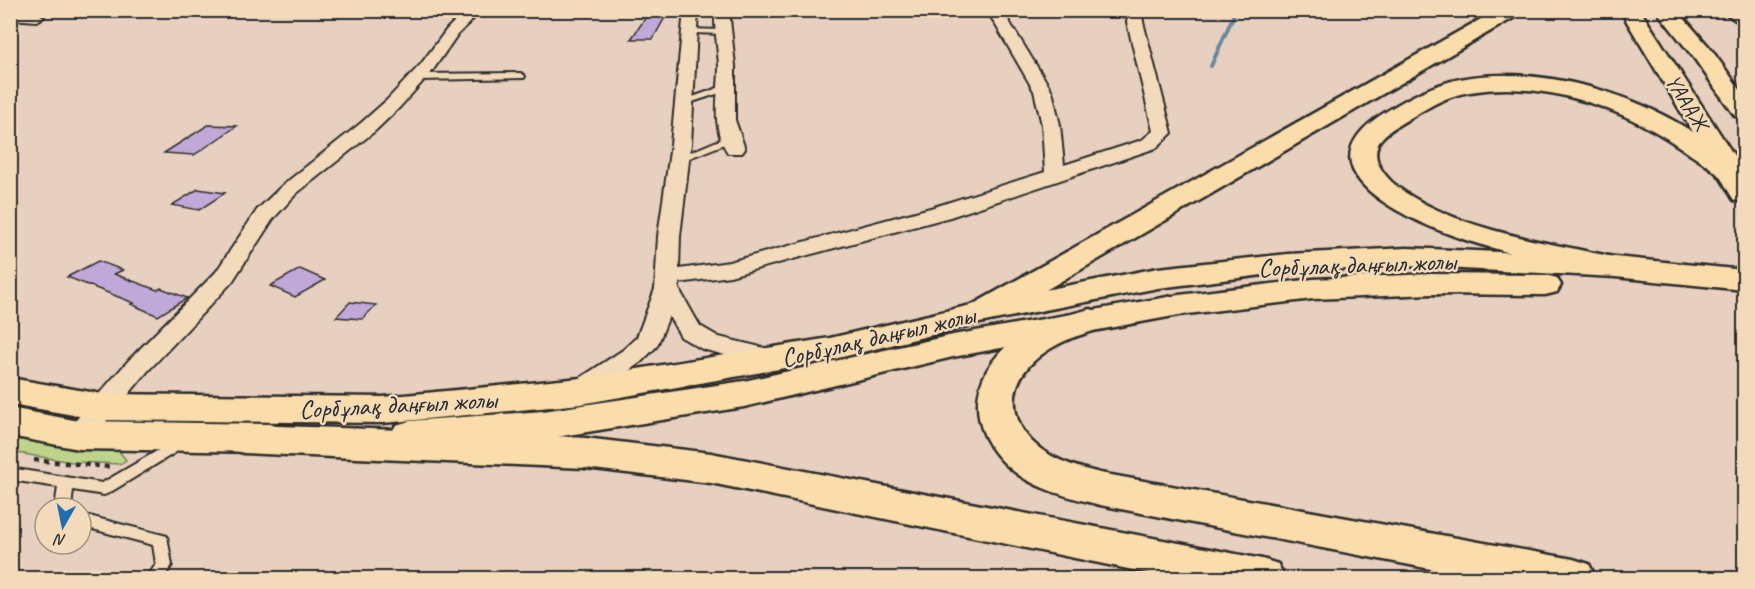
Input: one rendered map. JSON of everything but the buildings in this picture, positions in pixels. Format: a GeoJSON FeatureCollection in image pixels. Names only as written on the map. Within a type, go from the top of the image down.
{"type":"FeatureCollection","features":[{"type":"Feature","properties":{"kind":"main road"},"geometry":{"type":"LineString","coordinates":[[984,312],[1513,10]]}},
{"type":"Feature","properties":{"kind":"main road","name":"ҮАААЖ"},"geometry":{"type":"LineString","coordinates":[[1630,10],[1744,194]]}},
{"type":"Feature","properties":{"kind":"main road","name":"ҮАААЖ"},"geometry":{"type":"LineString","coordinates":[[1666,10],[1702,53],[1744,111]]}},
{"type":"Feature","properties":{"kind":"main road"},"geometry":{"type":"LineString","coordinates":[[1731,10],[1744,16]]}},
{"type":"Feature","properties":{"kind":"main road"},"geometry":{"type":"LineString","coordinates":[[1615,267],[1492,237],[1421,213],[1401,202],[1374,180],[1363,158],[1366,141],[1379,128],[1445,91],[1475,84],[1518,83],[1585,95],[1645,116],[1675,132],[1730,171]]}},
{"type":"Feature","properties":{"kind":"main road","name":"Сорбұлақ даңғыл жолы"},"geometry":{"type":"LineString","coordinates":[[10,422],[79,435],[244,439],[419,435],[543,425],[744,394],[946,334],[984,312],[1158,278],[1288,263],[1407,257],[1615,267],[1744,280]]}},
{"type":"Feature","properties":{"kind":"main road","name":"Сорбұлақ даңғыл жолы"},"geometry":{"type":"LineString","coordinates":[[10,391],[102,407],[269,411],[383,410],[581,391],[946,334],[1090,320],[1179,305],[1313,289],[1431,284],[1577,286],[1744,298]]}},
{"type":"Feature","properties":{"kind":"main road"},"geometry":{"type":"LineString","coordinates":[[1090,320],[1059,330],[1026,348],[1003,373],[996,394],[995,411],[1000,428],[1008,442],[1024,458],[1043,470],[1100,489],[1573,579]]}},
{"type":"Feature","properties":{"kind":"main road"},"geometry":{"type":"LineString","coordinates":[[244,439],[527,449],[679,463],[785,482],[1262,579]]}},
{"type":"Feature","properties":{"kind":"street"},"geometry":{"type":"LineString","coordinates":[[79,435],[102,407],[224,277],[265,214],[313,169],[368,127],[418,77],[452,33],[475,10]]}},
{"type":"Feature","properties":{"kind":"street"},"geometry":{"type":"LineString","coordinates":[[581,391],[632,356],[648,340],[668,283],[669,236],[679,159],[691,10]]}},
{"type":"Feature","properties":{"kind":"street"},"geometry":{"type":"LineString","coordinates":[[722,10],[726,88],[732,144]]}},
{"type":"Feature","properties":{"kind":"street"},"geometry":{"type":"LineString","coordinates":[[994,10],[1043,91],[1051,125],[1055,174]]}},
{"type":"Feature","properties":{"kind":"street"},"geometry":{"type":"LineString","coordinates":[[668,283],[792,254],[942,212],[1149,144],[1163,133],[1135,22],[1135,10]]}},
{"type":"Feature","properties":{"kind":"street"},"geometry":{"type":"LineString","coordinates":[[10,15],[37,17]]}},
{"type":"Feature","properties":{"kind":"street"},"geometry":{"type":"LineString","coordinates":[[668,283],[690,331],[711,343],[776,359]]}},
{"type":"Feature","properties":{"kind":"lane"},"geometry":{"type":"LineString","coordinates":[[688,34],[690,31],[722,32]]}},
{"type":"Feature","properties":{"kind":"lane"},"geometry":{"type":"LineString","coordinates":[[418,77],[521,76]]}},
{"type":"Feature","properties":{"kind":"lane"},"geometry":{"type":"LineString","coordinates":[[683,102],[726,88]]}},
{"type":"Feature","properties":{"kind":"lane"},"geometry":{"type":"LineString","coordinates":[[679,159],[732,144]]}},
{"type":"Feature","properties":{"kind":"lane"},"geometry":{"type":"LineString","coordinates":[[10,474],[104,489],[188,437]]}},
{"type":"Feature","properties":{"kind":"lane"},"geometry":{"type":"LineString","coordinates":[[64,496],[66,483]]}},
{"type":"Feature","properties":{"kind":"lane"},"geometry":{"type":"LineString","coordinates":[[93,523],[160,541],[164,565],[154,579]]}},
{"type":"Feature","properties":{"kind":"path"},"geometry":{"type":"LineString","coordinates":[[30,459],[70,465],[117,467]]}},
{"type":"Feature","properties":{"kind":"green space"},"geometry":{"type":"Polygon","coordinates":[[[10,435],[119,451],[126,460],[121,464],[72,462],[11,452],[10,435]]]}},
{"type":"Feature","properties":{"kind":"waterway"},"geometry":{"type":"LineString","coordinates":[[1211,66],[1236,10]]}}]}
